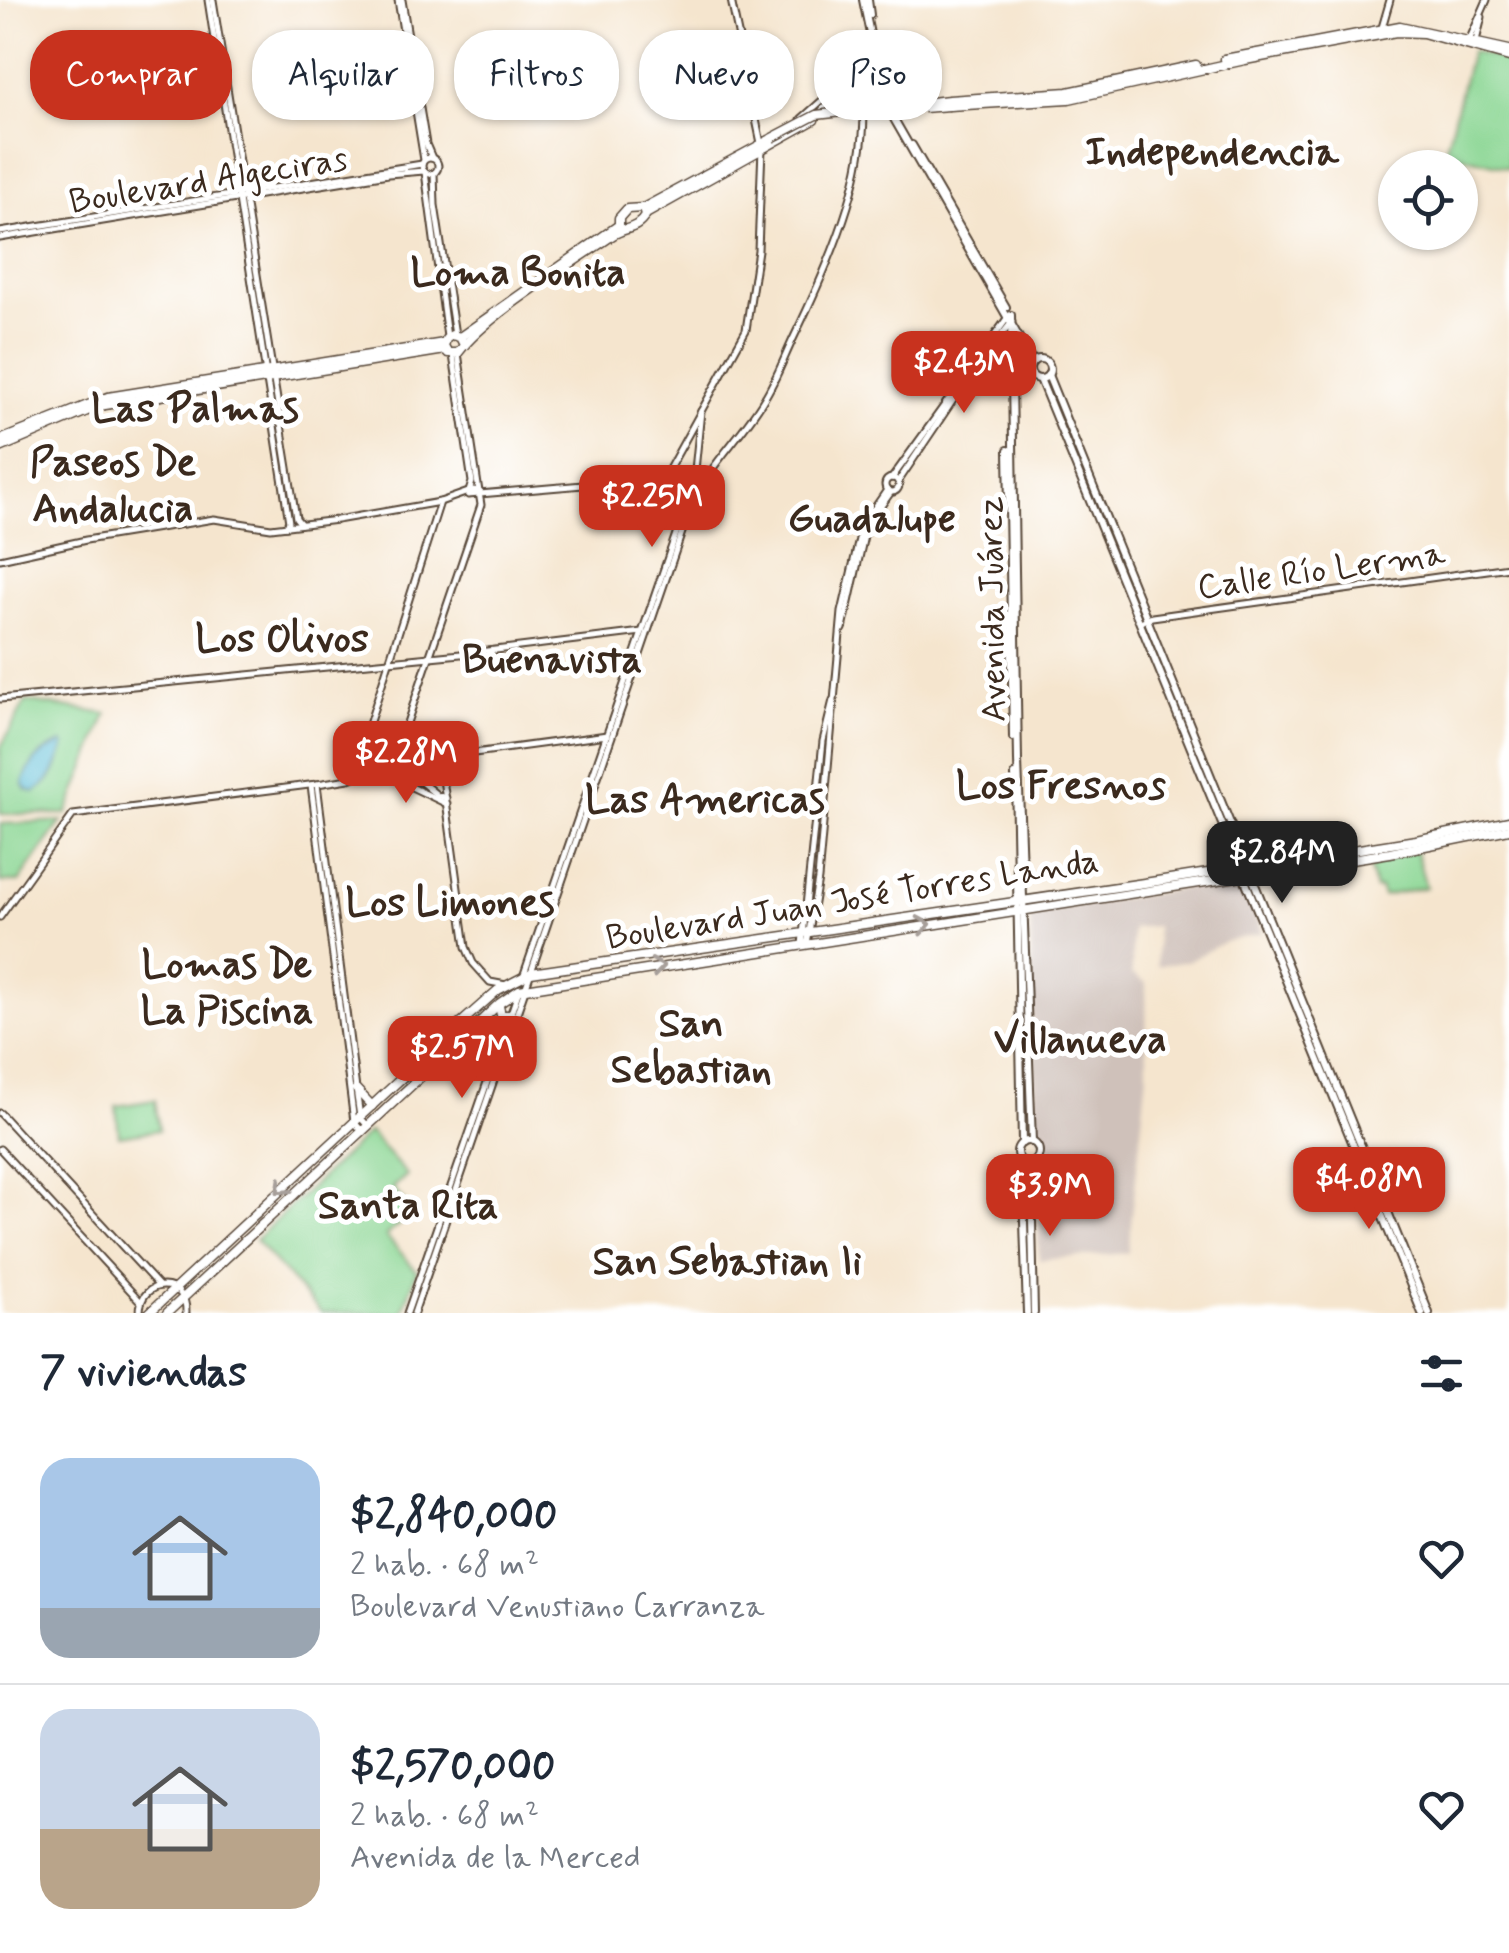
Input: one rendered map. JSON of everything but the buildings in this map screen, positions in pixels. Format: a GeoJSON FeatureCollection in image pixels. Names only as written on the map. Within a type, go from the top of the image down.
{"type":"FeatureCollection","features":[{"type":"Feature","properties":{"kind":"main road"},"geometry":{"type":"LineString","coordinates":[[865,0],[871,30]]}},
{"type":"Feature","properties":{"kind":"main road"},"geometry":{"type":"LineString","coordinates":[[1384,16],[1400,26],[1509,53]]}},
{"type":"Feature","properties":{"kind":"main road"},"geometry":{"type":"LineString","coordinates":[[762,145],[816,115],[949,103],[1068,99],[1400,26]]}},
{"type":"Feature","properties":{"kind":"main road"},"geometry":{"type":"LineString","coordinates":[[1380,31],[1416,32],[1472,44]]}},
{"type":"Feature","properties":{"kind":"main road"},"geometry":{"type":"LineString","coordinates":[[620,227],[619,218],[627,209],[644,211],[811,122],[949,103]]}},
{"type":"Feature","properties":{"kind":"main road"},"geometry":{"type":"LineString","coordinates":[[895,120],[1010,321]]}},
{"type":"Feature","properties":{"kind":"main road"},"geometry":{"type":"LineString","coordinates":[[900,120],[1033,364],[1044,377],[1426,1313]]}},
{"type":"Feature","properties":{"kind":"main road"},"geometry":{"type":"LineString","coordinates":[[0,444],[99,406],[453,344],[620,227],[639,225],[644,211]]}},
{"type":"Feature","properties":{"kind":"main road","name":"Avenida Juárez"},"geometry":{"type":"LineString","coordinates":[[1010,321],[1020,906],[1032,1142]]}},
{"type":"Feature","properties":{"kind":"main road","name":"Avenida Juárez"},"geometry":{"type":"LineString","coordinates":[[1010,321],[1022,1144]]}},
{"type":"Feature","properties":{"kind":"main road"},"geometry":{"type":"LineString","coordinates":[[1010,374],[1033,364],[1048,363],[1044,377]]}},
{"type":"Feature","properties":{"kind":"main road","name":"Boulevard Juan José Torres Landa"},"geometry":{"type":"LineString","coordinates":[[167,1313],[500,1003],[522,989],[1244,870],[1509,821]]}},
{"type":"Feature","properties":{"kind":"main road","name":"Boulevard Juan José Torres Landa"},"geometry":{"type":"LineString","coordinates":[[1244,870],[1419,848],[1509,829]]}},
{"type":"Feature","properties":{"kind":"main road","name":"Boulevard Juan José Torres Landa"},"geometry":{"type":"LineString","coordinates":[[149,1313],[488,999],[530,971],[621,961],[885,919],[1020,906]]}},
{"type":"Feature","properties":{"kind":"main road"},"geometry":{"type":"LineString","coordinates":[[841,930],[885,919]]}},
{"type":"Feature","properties":{"kind":"main road"},"geometry":{"type":"LineString","coordinates":[[621,961],[622,972]]}},
{"type":"Feature","properties":{"kind":"main road"},"geometry":{"type":"LineString","coordinates":[[610,962],[610,974]]}},
{"type":"Feature","properties":{"kind":"main road"},"geometry":{"type":"LineString","coordinates":[[500,1003],[501,1015],[511,1014]]}},
{"type":"Feature","properties":{"kind":"main road"},"geometry":{"type":"LineString","coordinates":[[356,1090],[372,1106]]}},
{"type":"Feature","properties":{"kind":"main road"},"geometry":{"type":"LineString","coordinates":[[1032,1142],[1038,1151],[1031,1174],[1030,1313],[1022,1161],[1017,1152],[1022,1144],[1032,1142]]}},
{"type":"Feature","properties":{"kind":"main road"},"geometry":{"type":"LineString","coordinates":[[1022,1161],[1035,1160]]}},
{"type":"Feature","properties":{"kind":"street"},"geometry":{"type":"LineString","coordinates":[[210,0],[293,523]]}},
{"type":"Feature","properties":{"kind":"street"},"geometry":{"type":"LineString","coordinates":[[400,0],[426,144],[438,164],[434,172],[435,204],[472,482],[468,494]]}},
{"type":"Feature","properties":{"kind":"street"},"geometry":{"type":"LineString","coordinates":[[395,763],[480,509],[400,0]]}},
{"type":"Feature","properties":{"kind":"street"},"geometry":{"type":"LineString","coordinates":[[663,480],[746,330],[758,250],[762,145],[732,0]]}},
{"type":"Feature","properties":{"kind":"street"},"geometry":{"type":"LineString","coordinates":[[1380,31],[1390,0]]}},
{"type":"Feature","properties":{"kind":"street"},"geometry":{"type":"LineString","coordinates":[[1472,44],[1487,0]]}},
{"type":"Feature","properties":{"kind":"street"},"geometry":{"type":"LineString","coordinates":[[762,145],[814,109]]}},
{"type":"Feature","properties":{"kind":"street"},"geometry":{"type":"LineString","coordinates":[[811,122],[814,119]]}},
{"type":"Feature","properties":{"kind":"street"},"geometry":{"type":"LineString","coordinates":[[410,1313],[684,524],[704,482],[769,391],[838,240],[863,120]]}},
{"type":"Feature","properties":{"kind":"street"},"geometry":{"type":"LineString","coordinates":[[424,167],[432,158]]}},
{"type":"Feature","properties":{"kind":"street"},"geometry":{"type":"LineString","coordinates":[[424,167],[434,172]]}},
{"type":"Feature","properties":{"kind":"street","name":"Boulevard Algeciras"},"geometry":{"type":"LineString","coordinates":[[0,235],[424,167]]}},
{"type":"Feature","properties":{"kind":"street"},"geometry":{"type":"LineString","coordinates":[[889,491],[885,483],[895,480],[1010,321]]}},
{"type":"Feature","properties":{"kind":"street"},"geometry":{"type":"LineString","coordinates":[[530,971],[694,480],[700,411]]}},
{"type":"Feature","properties":{"kind":"street"},"geometry":{"type":"LineString","coordinates":[[0,559],[86,540],[214,520],[232,520],[258,528],[440,502],[476,490],[663,480],[704,482]]}},
{"type":"Feature","properties":{"kind":"street"},"geometry":{"type":"LineString","coordinates":[[804,944],[842,612],[862,526],[889,491],[897,490],[895,480]]}},
{"type":"Feature","properties":{"kind":"street"},"geometry":{"type":"LineString","coordinates":[[352,778],[440,502]]}},
{"type":"Feature","properties":{"kind":"street","name":"Calle Río Lerma"},"geometry":{"type":"LineString","coordinates":[[1143,621],[1509,568]]}},
{"type":"Feature","properties":{"kind":"street"},"geometry":{"type":"LineString","coordinates":[[0,699],[642,632]]}},
{"type":"Feature","properties":{"kind":"street"},"geometry":{"type":"LineString","coordinates":[[0,917],[69,818],[352,778],[395,763],[607,735]]}},
{"type":"Feature","properties":{"kind":"street"},"geometry":{"type":"LineString","coordinates":[[440,757],[466,948],[472,962],[490,982],[506,985]]}},
{"type":"Feature","properties":{"kind":"street"},"geometry":{"type":"LineString","coordinates":[[359,762],[430,798],[447,801]]}},
{"type":"Feature","properties":{"kind":"street"},"geometry":{"type":"LineString","coordinates":[[395,763],[447,801]]}},
{"type":"Feature","properties":{"kind":"street"},"geometry":{"type":"LineString","coordinates":[[314,784],[357,1119]]}},
{"type":"Feature","properties":{"kind":"street"},"geometry":{"type":"LineString","coordinates":[[314,784],[357,1119],[365,1129]]}},
{"type":"Feature","properties":{"kind":"street"},"geometry":{"type":"LineString","coordinates":[[488,999],[490,982]]}},
{"type":"Feature","properties":{"kind":"street"},"geometry":{"type":"LineString","coordinates":[[410,1313],[522,989]]}},
{"type":"Feature","properties":{"kind":"street"},"geometry":{"type":"LineString","coordinates":[[0,1113],[158,1285],[176,1288],[184,1298],[186,1313]]}},
{"type":"Feature","properties":{"kind":"street"},"geometry":{"type":"LineString","coordinates":[[0,1150],[140,1302]]}},
{"type":"Feature","properties":{"kind":"street"},"geometry":{"type":"LineString","coordinates":[[140,1313],[140,1302],[158,1285]]}},
{"type":"Feature","properties":{"kind":"shaded area"},"geometry":{"type":"Polygon","coordinates":[[[1240,879],[1262,933],[1224,942],[1188,961],[1157,966],[1156,926],[1132,928],[1132,974],[1146,983],[1147,1074],[1128,1253],[1039,1260],[1037,1168],[1050,1148],[1035,1133],[1030,914],[1240,879]]]}},
{"type":"Feature","properties":{"kind":"green space"},"geometry":{"type":"Polygon","coordinates":[[[1471,51],[1509,61],[1509,168],[1478,160],[1478,150],[1446,150],[1471,51]]]}},
{"type":"Feature","properties":{"kind":"green space"},"geometry":{"type":"Polygon","coordinates":[[[26,701],[107,714],[67,814],[0,814],[0,748],[26,701]]]}},
{"type":"Feature","properties":{"kind":"green space"},"geometry":{"type":"Polygon","coordinates":[[[62,821],[19,882],[0,882],[0,824],[62,821]]]}},
{"type":"Feature","properties":{"kind":"green space"},"geometry":{"type":"Polygon","coordinates":[[[1416,851],[1426,887],[1383,896],[1380,888],[1375,889],[1368,860],[1416,851]]]}},
{"type":"Feature","properties":{"kind":"green space"},"geometry":{"type":"Polygon","coordinates":[[[155,1100],[159,1130],[119,1136],[116,1106],[155,1100]]]}},
{"type":"Feature","properties":{"kind":"green space"},"geometry":{"type":"Polygon","coordinates":[[[369,1132],[407,1175],[393,1188],[412,1212],[386,1236],[417,1271],[402,1313],[321,1313],[255,1240],[369,1132]]]}},
{"type":"Feature","properties":{"kind":"water"},"geometry":{"type":"Polygon","coordinates":[[[63,743],[51,778],[34,792],[27,790],[23,784],[33,763],[63,743]]]}},
{"type":"Feature","properties":{"kind":"district","name":"Independencia"},"geometry":{"type":"Point","coordinates":[1212,150]}},
{"type":"Feature","properties":{"kind":"district","name":"Loma Bonita"},"geometry":{"type":"Point","coordinates":[518,271]}},
{"type":"Feature","properties":{"kind":"district","name":"Las Palmas"},"geometry":{"type":"Point","coordinates":[195,407]}},
{"type":"Feature","properties":{"kind":"district","name":"Paseos De Andalucia"},"geometry":{"type":"Point","coordinates":[113,484]}},
{"type":"Feature","properties":{"kind":"district","name":"Guadalupe"},"geometry":{"type":"Point","coordinates":[872,517]}},
{"type":"Feature","properties":{"kind":"district","name":"Los Olivos"},"geometry":{"type":"Point","coordinates":[282,637]}},
{"type":"Feature","properties":{"kind":"district","name":"Buenavista"},"geometry":{"type":"Point","coordinates":[552,658]}},
{"type":"Feature","properties":{"kind":"district","name":"Los Fresnos"},"geometry":{"type":"Point","coordinates":[1061,784]}},
{"type":"Feature","properties":{"kind":"district","name":"Las Americas"},"geometry":{"type":"Point","coordinates":[705,798]}},
{"type":"Feature","properties":{"kind":"district","name":"Los Limones"},"geometry":{"type":"Point","coordinates":[450,901]}},
{"type":"Feature","properties":{"kind":"district","name":"Lomas De La Piscina"},"geometry":{"type":"Point","coordinates":[227,986]}},
{"type":"Feature","properties":{"kind":"district","name":"Villanueva"},"geometry":{"type":"Point","coordinates":[1080,1038]}},
{"type":"Feature","properties":{"kind":"district","name":"San Sebastian"},"geometry":{"type":"Point","coordinates":[691,1045]}},
{"type":"Feature","properties":{"kind":"district","name":"Santa Rita"},"geometry":{"type":"Point","coordinates":[408,1204]}},
{"type":"Feature","properties":{"kind":"district","name":"San Sebastian Ii"},"geometry":{"type":"Point","coordinates":[727,1260]}}]}
